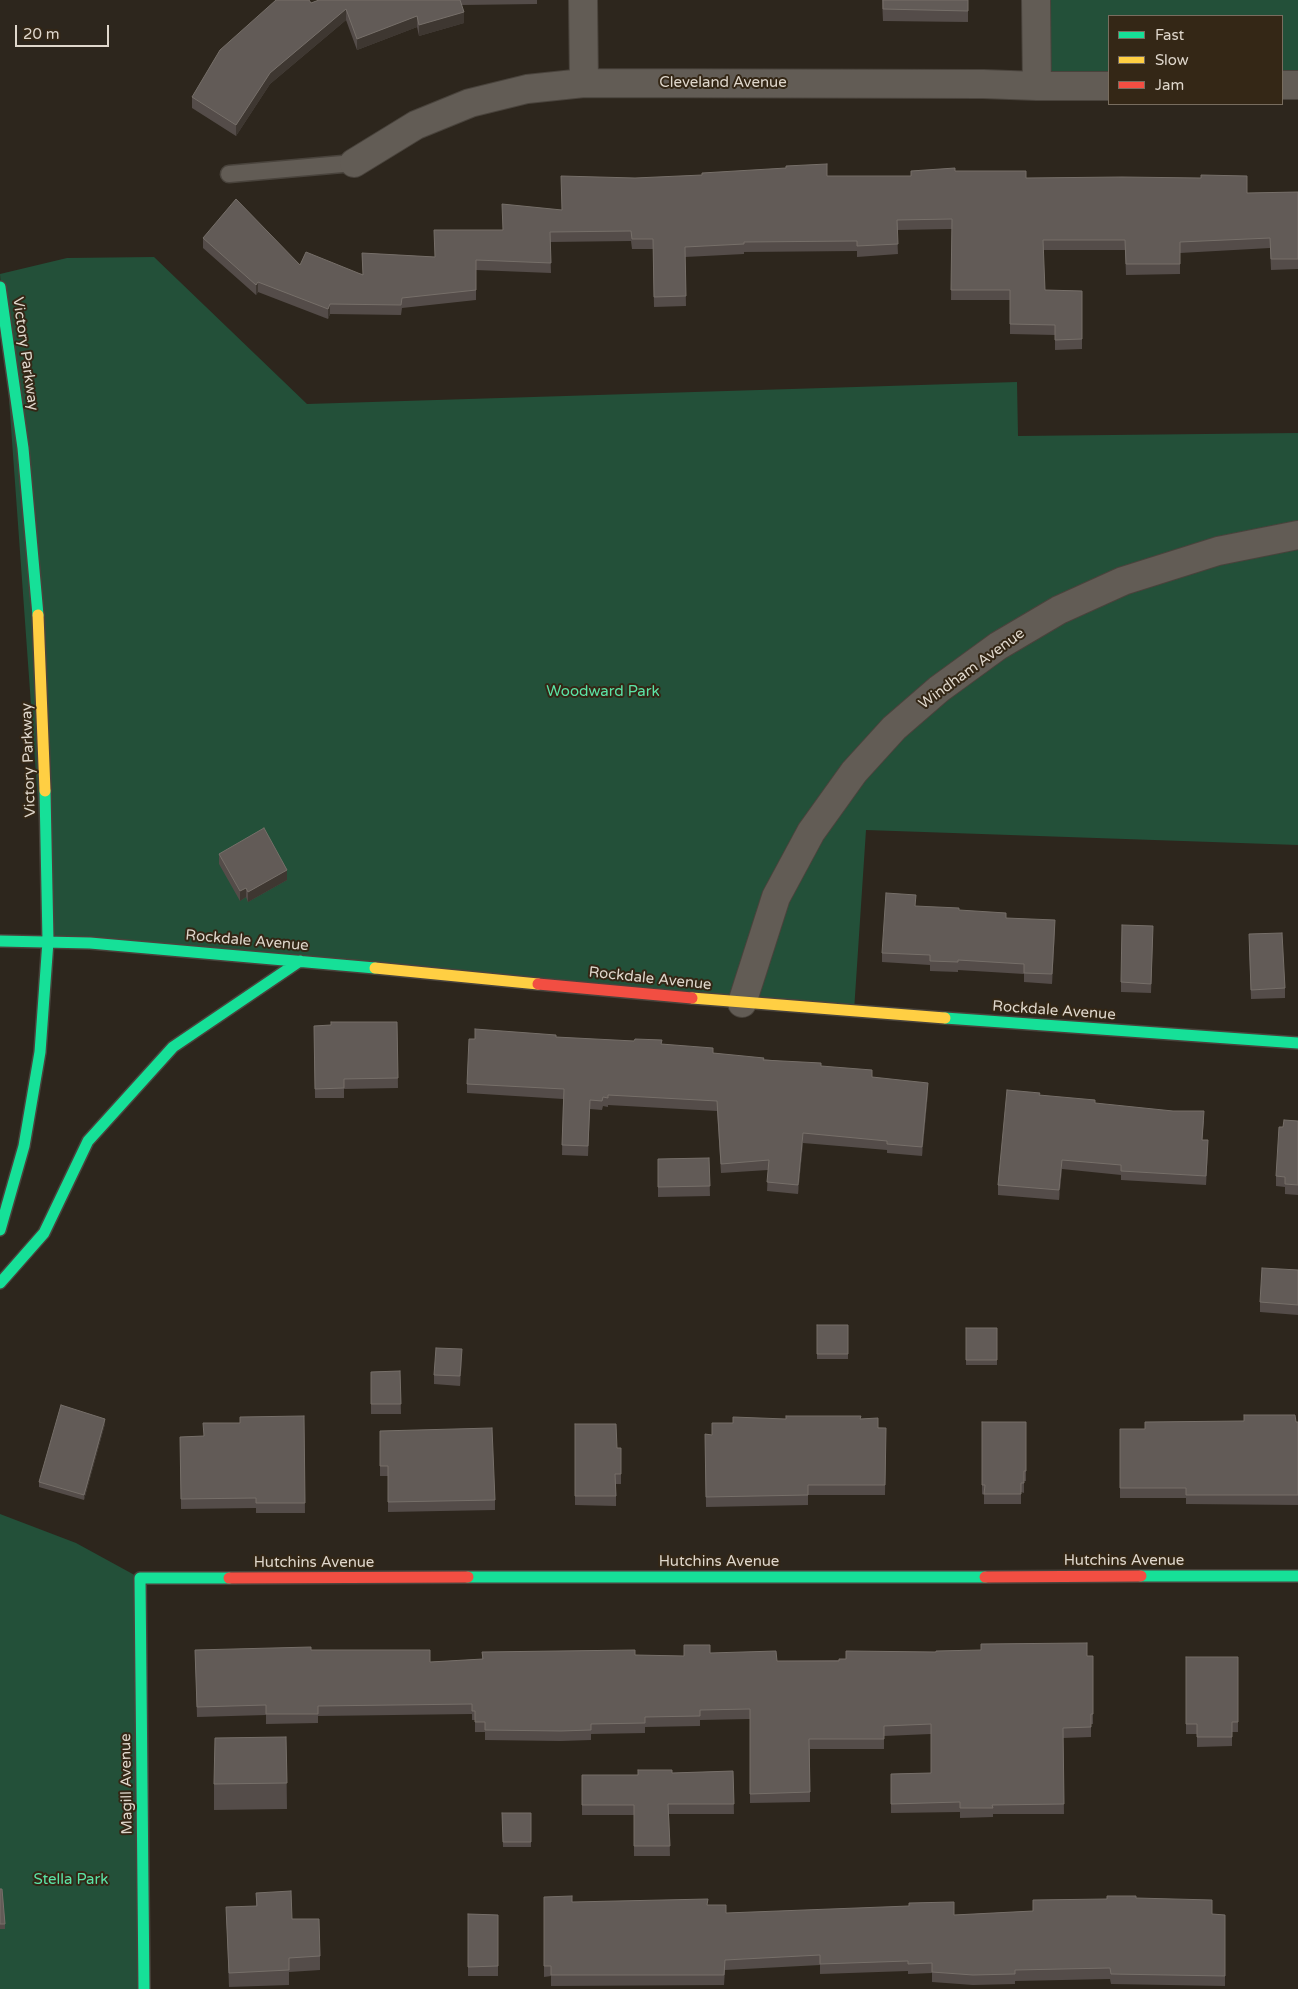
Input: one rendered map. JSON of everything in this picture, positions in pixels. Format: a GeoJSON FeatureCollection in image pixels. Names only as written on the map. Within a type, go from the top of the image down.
{"type":"FeatureCollection","features":[{"type":"Feature","properties":{"kind":"street"},"geometry":{"type":"LineString","coordinates":[[583,0],[584,83]]}},
{"type":"Feature","properties":{"kind":"street"},"geometry":{"type":"LineString","coordinates":[[1036,0],[1037,86]]}},
{"type":"Feature","properties":{"kind":"street","name":"Cleveland Avenue"},"geometry":{"type":"LineString","coordinates":[[354,163],[416,125],[470,104],[527,89],[584,83],[1108,86]]}},
{"type":"Feature","properties":{"kind":"street"},"geometry":{"type":"LineString","coordinates":[[1283,85],[1298,85]]}},
{"type":"Feature","properties":{"kind":"street","name":"Victory Parkway"},"geometry":{"type":"LineString","coordinates":[[0,287],[23,448],[37,600],[44,734],[48,941],[40,1052],[24,1146],[0,1230]]}},
{"type":"Feature","properties":{"kind":"street","name":"Windham Avenue"},"geometry":{"type":"LineString","coordinates":[[742,1003],[776,897],[811,832],[854,772],[894,728],[939,689],[998,646],[1059,610],[1123,581],[1218,551],[1298,534]]}},
{"type":"Feature","properties":{"kind":"street","name":"Rockdale Avenue"},"geometry":{"type":"LineString","coordinates":[[0,941],[48,941],[300,961],[742,1003],[1298,1043]]}},
{"type":"Feature","properties":{"kind":"street"},"geometry":{"type":"LineString","coordinates":[[0,1283],[44,1233],[88,1141],[173,1047],[300,961]]}},
{"type":"Feature","properties":{"kind":"street","name":"Hutchins Avenue"},"geometry":{"type":"LineString","coordinates":[[140,1578],[1298,1576]]}},
{"type":"Feature","properties":{"kind":"street","name":"Magill Avenue"},"geometry":{"type":"LineString","coordinates":[[140,1578],[144,1989]]}},
{"type":"Feature","properties":{"kind":"lane"},"geometry":{"type":"LineString","coordinates":[[229,174],[354,163]]}},
{"type":"Feature","properties":{"kind":"green space"},"geometry":{"type":"Polygon","coordinates":[[[1036,0],[1298,0],[1298,85],[1283,85],[1283,15],[1108,15],[1108,86],[1037,86],[1036,0]]]}},
{"type":"Feature","properties":{"kind":"green space","name":"Woodward Park"},"geometry":{"type":"Polygon","coordinates":[[[154,257],[307,404],[1017,382],[1018,436],[1298,433],[1298,845],[866,830],[854,1011],[48,941],[0,274],[67,258],[154,257]]]}},
{"type":"Feature","properties":{"kind":"green space","name":"Stella Park"},"geometry":{"type":"Polygon","coordinates":[[[0,1514],[76,1543],[140,1578],[144,1989],[0,1989],[0,1514]]]}},
{"type":"Feature","properties":{"kind":"building"},"geometry":{"type":"Polygon","coordinates":[[[276,0],[309,0],[311,3],[319,0],[460,0],[464,12],[419,25],[417,16],[357,39],[346,9],[270,73],[236,125],[192,97],[220,50],[276,0]]]}},
{"type":"Feature","properties":{"kind":"building"},"geometry":{"type":"Polygon","coordinates":[[[883,0],[968,0],[968,11],[883,9],[883,0]]]}},
{"type":"Feature","properties":{"kind":"building"},"geometry":{"type":"Polygon","coordinates":[[[827,164],[827,176],[911,176],[911,171],[955,168],[955,171],[1026,171],[1026,178],[1201,178],[1201,175],[1247,176],[1247,193],[1298,192],[1298,259],[1271,259],[1270,238],[1180,242],[1180,264],[1126,264],[1125,240],[1043,240],[1045,290],[1082,291],[1082,339],[1055,340],[1055,325],[1010,324],[1010,290],[951,290],[952,219],[897,220],[898,244],[857,246],[857,241],[744,242],[744,244],[685,247],[686,296],[654,297],[653,239],[632,239],[631,231],[550,232],[551,263],[476,260],[476,290],[402,298],[401,305],[330,304],[328,309],[258,282],[256,285],[203,238],[236,199],[300,265],[306,252],[363,275],[362,253],[435,257],[434,230],[503,230],[502,204],[562,210],[561,176],[635,178],[702,175],[702,173],[827,164]]]}},
{"type":"Feature","properties":{"kind":"building"},"geometry":{"type":"Polygon","coordinates":[[[264,828],[287,870],[248,892],[246,888],[240,891],[219,854],[264,828]]]}},
{"type":"Feature","properties":{"kind":"building"},"geometry":{"type":"Polygon","coordinates":[[[886,893],[916,895],[915,906],[1006,913],[1006,918],[1055,920],[1052,974],[1024,973],[1024,964],[958,960],[958,962],[930,961],[930,955],[882,953],[886,893]]]}},
{"type":"Feature","properties":{"kind":"building"},"geometry":{"type":"Polygon","coordinates":[[[1122,925],[1153,926],[1151,984],[1121,982],[1122,925]]]}},
{"type":"Feature","properties":{"kind":"building"},"geometry":{"type":"Polygon","coordinates":[[[1282,933],[1285,988],[1251,990],[1249,934],[1282,933]]]}},
{"type":"Feature","properties":{"kind":"building"},"geometry":{"type":"Polygon","coordinates":[[[331,1022],[397,1022],[398,1078],[344,1079],[344,1088],[315,1089],[314,1026],[331,1025],[331,1022]]]}},
{"type":"Feature","properties":{"kind":"building"},"geometry":{"type":"Polygon","coordinates":[[[475,1029],[556,1035],[556,1037],[634,1041],[635,1039],[662,1040],[661,1044],[713,1048],[713,1053],[764,1058],[763,1060],[821,1063],[821,1066],[872,1070],[872,1077],[928,1083],[922,1147],[887,1144],[887,1141],[803,1133],[798,1185],[767,1182],[769,1160],[721,1164],[717,1101],[608,1095],[608,1098],[603,1097],[602,1101],[590,1100],[588,1146],[562,1145],[564,1089],[467,1084],[469,1039],[475,1039],[475,1029]]]}},
{"type":"Feature","properties":{"kind":"building"},"geometry":{"type":"Polygon","coordinates":[[[1007,1090],[1095,1100],[1095,1103],[1173,1111],[1204,1111],[1202,1140],[1208,1140],[1206,1176],[1121,1171],[1121,1165],[1062,1160],[1059,1190],[998,1185],[1007,1090]]]}},
{"type":"Feature","properties":{"kind":"building"},"geometry":{"type":"Polygon","coordinates":[[[1284,1120],[1298,1121],[1298,1185],[1285,1184],[1285,1177],[1276,1176],[1279,1127],[1283,1127],[1284,1120]]]}},
{"type":"Feature","properties":{"kind":"building"},"geometry":{"type":"Polygon","coordinates":[[[709,1158],[710,1186],[658,1187],[658,1159],[709,1158]]]}},
{"type":"Feature","properties":{"kind":"building"},"geometry":{"type":"Polygon","coordinates":[[[1262,1268],[1298,1270],[1298,1305],[1260,1302],[1262,1268]]]}},
{"type":"Feature","properties":{"kind":"building"},"geometry":{"type":"Polygon","coordinates":[[[817,1325],[848,1325],[848,1354],[817,1354],[817,1325]]]}},
{"type":"Feature","properties":{"kind":"building"},"geometry":{"type":"Polygon","coordinates":[[[966,1328],[997,1328],[997,1360],[966,1360],[966,1328]]]}},
{"type":"Feature","properties":{"kind":"building"},"geometry":{"type":"Polygon","coordinates":[[[436,1348],[462,1349],[460,1376],[434,1375],[436,1348]]]}},
{"type":"Feature","properties":{"kind":"building"},"geometry":{"type":"Polygon","coordinates":[[[400,1371],[401,1404],[371,1404],[371,1372],[400,1371]]]}},
{"type":"Feature","properties":{"kind":"building"},"geometry":{"type":"Polygon","coordinates":[[[61,1405],[105,1419],[84,1495],[39,1482],[61,1405]]]}},
{"type":"Feature","properties":{"kind":"building"},"geometry":{"type":"Polygon","coordinates":[[[1244,1415],[1295,1415],[1296,1422],[1298,1422],[1298,1495],[1186,1495],[1186,1488],[1120,1488],[1120,1429],[1145,1429],[1145,1422],[1244,1421],[1244,1415]]]}},
{"type":"Feature","properties":{"kind":"building"},"geometry":{"type":"Polygon","coordinates":[[[304,1416],[305,1503],[256,1503],[256,1498],[181,1499],[180,1437],[204,1436],[203,1423],[240,1423],[240,1417],[304,1416]]]}},
{"type":"Feature","properties":{"kind":"building"},"geometry":{"type":"Polygon","coordinates":[[[786,1416],[861,1416],[860,1419],[878,1418],[878,1428],[886,1428],[885,1485],[808,1485],[808,1495],[706,1497],[705,1434],[712,1435],[712,1423],[733,1423],[733,1417],[786,1419],[786,1416]]]}},
{"type":"Feature","properties":{"kind":"building"},"geometry":{"type":"Polygon","coordinates":[[[982,1422],[1026,1422],[1026,1471],[1024,1471],[1024,1483],[1021,1483],[1021,1494],[984,1494],[985,1485],[982,1485],[982,1422]]]}},
{"type":"Feature","properties":{"kind":"building"},"geometry":{"type":"Polygon","coordinates":[[[575,1424],[616,1424],[617,1448],[621,1448],[621,1474],[615,1474],[616,1496],[575,1496],[575,1424]]]}},
{"type":"Feature","properties":{"kind":"building"},"geometry":{"type":"Polygon","coordinates":[[[492,1428],[495,1500],[388,1502],[388,1466],[380,1466],[380,1431],[492,1428]]]}},
{"type":"Feature","properties":{"kind":"building"},"geometry":{"type":"Polygon","coordinates":[[[1087,1643],[1087,1656],[1093,1656],[1093,1714],[1091,1714],[1091,1727],[1063,1728],[1064,1804],[992,1805],[993,1808],[960,1808],[960,1802],[891,1804],[891,1774],[931,1773],[931,1724],[884,1726],[884,1739],[809,1739],[810,1792],[750,1794],[750,1709],[700,1710],[700,1716],[645,1717],[645,1723],[591,1724],[591,1730],[561,1731],[485,1730],[485,1722],[475,1722],[475,1711],[472,1711],[472,1704],[318,1706],[318,1714],[266,1714],[266,1705],[197,1707],[195,1650],[311,1647],[311,1650],[430,1650],[430,1662],[483,1659],[482,1652],[635,1650],[635,1655],[684,1656],[684,1645],[710,1645],[710,1653],[776,1651],[777,1661],[839,1661],[839,1659],[846,1659],[846,1651],[936,1652],[981,1650],[981,1644],[1087,1643]]]}},
{"type":"Feature","properties":{"kind":"building"},"geometry":{"type":"Polygon","coordinates":[[[1186,1657],[1238,1657],[1238,1722],[1232,1722],[1232,1737],[1197,1737],[1197,1724],[1186,1724],[1186,1657]]]}},
{"type":"Feature","properties":{"kind":"building"},"geometry":{"type":"Polygon","coordinates":[[[286,1737],[287,1783],[214,1784],[215,1738],[286,1737]]]}},
{"type":"Feature","properties":{"kind":"building"},"geometry":{"type":"Polygon","coordinates":[[[638,1770],[672,1770],[672,1773],[733,1771],[734,1804],[668,1804],[670,1846],[634,1846],[634,1805],[582,1805],[582,1775],[638,1775],[638,1770]]]}},
{"type":"Feature","properties":{"kind":"building"},"geometry":{"type":"Polygon","coordinates":[[[502,1813],[531,1813],[531,1842],[503,1842],[502,1813]]]}},
{"type":"Feature","properties":{"kind":"building"},"geometry":{"type":"Polygon","coordinates":[[[0,1889],[2,1889],[5,1924],[0,1924],[0,1889]]]}},
{"type":"Feature","properties":{"kind":"building"},"geometry":{"type":"Polygon","coordinates":[[[291,1891],[292,1919],[319,1919],[320,1956],[289,1958],[289,1970],[229,1973],[226,1907],[257,1906],[256,1893],[291,1891]]]}},
{"type":"Feature","properties":{"kind":"building"},"geometry":{"type":"Polygon","coordinates":[[[572,1896],[572,1902],[708,1899],[707,1905],[726,1905],[726,1913],[909,1906],[909,1903],[954,1902],[954,1915],[1033,1911],[1033,1900],[1107,1899],[1107,1896],[1136,1896],[1136,1898],[1212,1900],[1212,1914],[1225,1915],[1225,1976],[1111,1974],[1110,1968],[1015,1970],[1015,1974],[973,1975],[932,1972],[932,1963],[908,1964],[908,1961],[820,1964],[820,1955],[725,1960],[724,1975],[551,1975],[551,1966],[544,1966],[544,1897],[572,1896]]]}},
{"type":"Feature","properties":{"kind":"building"},"geometry":{"type":"Polygon","coordinates":[[[468,1914],[498,1915],[498,1966],[468,1967],[468,1914]]]}},
{"type":"Feature","properties":{"kind":"traffic: fast"},"geometry":{"type":"LineString","coordinates":[[0,287],[23,448],[38,615]]}},
{"type":"Feature","properties":{"kind":"traffic: fast"},"geometry":{"type":"LineString","coordinates":[[0,1230],[24,1146],[40,1052],[48,941],[45,791]]}},
{"type":"Feature","properties":{"kind":"traffic: fast"},"geometry":{"type":"LineString","coordinates":[[0,941],[90,943],[375,968]]}},
{"type":"Feature","properties":{"kind":"traffic: fast"},"geometry":{"type":"LineString","coordinates":[[0,1283],[44,1233],[88,1141],[173,1047],[300,961]]}},
{"type":"Feature","properties":{"kind":"traffic: fast"},"geometry":{"type":"LineString","coordinates":[[945,1018],[1298,1043]]}},
{"type":"Feature","properties":{"kind":"traffic: fast"},"geometry":{"type":"LineString","coordinates":[[1141,1576],[1298,1576]]}},
{"type":"Feature","properties":{"kind":"traffic: fast"},"geometry":{"type":"LineString","coordinates":[[468,1577],[985,1577]]}},
{"type":"Feature","properties":{"kind":"traffic: fast"},"geometry":{"type":"LineString","coordinates":[[144,1989],[140,1578],[229,1578]]}},
{"type":"Feature","properties":{"kind":"traffic: slow"},"geometry":{"type":"LineString","coordinates":[[38,615],[45,791]]}},
{"type":"Feature","properties":{"kind":"traffic: slow"},"geometry":{"type":"LineString","coordinates":[[375,968],[538,984]]}},
{"type":"Feature","properties":{"kind":"traffic: slow"},"geometry":{"type":"LineString","coordinates":[[692,998],[945,1018]]}},
{"type":"Feature","properties":{"kind":"traffic: jam"},"geometry":{"type":"LineString","coordinates":[[538,984],[692,998]]}},
{"type":"Feature","properties":{"kind":"traffic: jam"},"geometry":{"type":"LineString","coordinates":[[985,1577],[1141,1576]]}},
{"type":"Feature","properties":{"kind":"traffic: jam"},"geometry":{"type":"LineString","coordinates":[[229,1578],[468,1577]]}}]}
